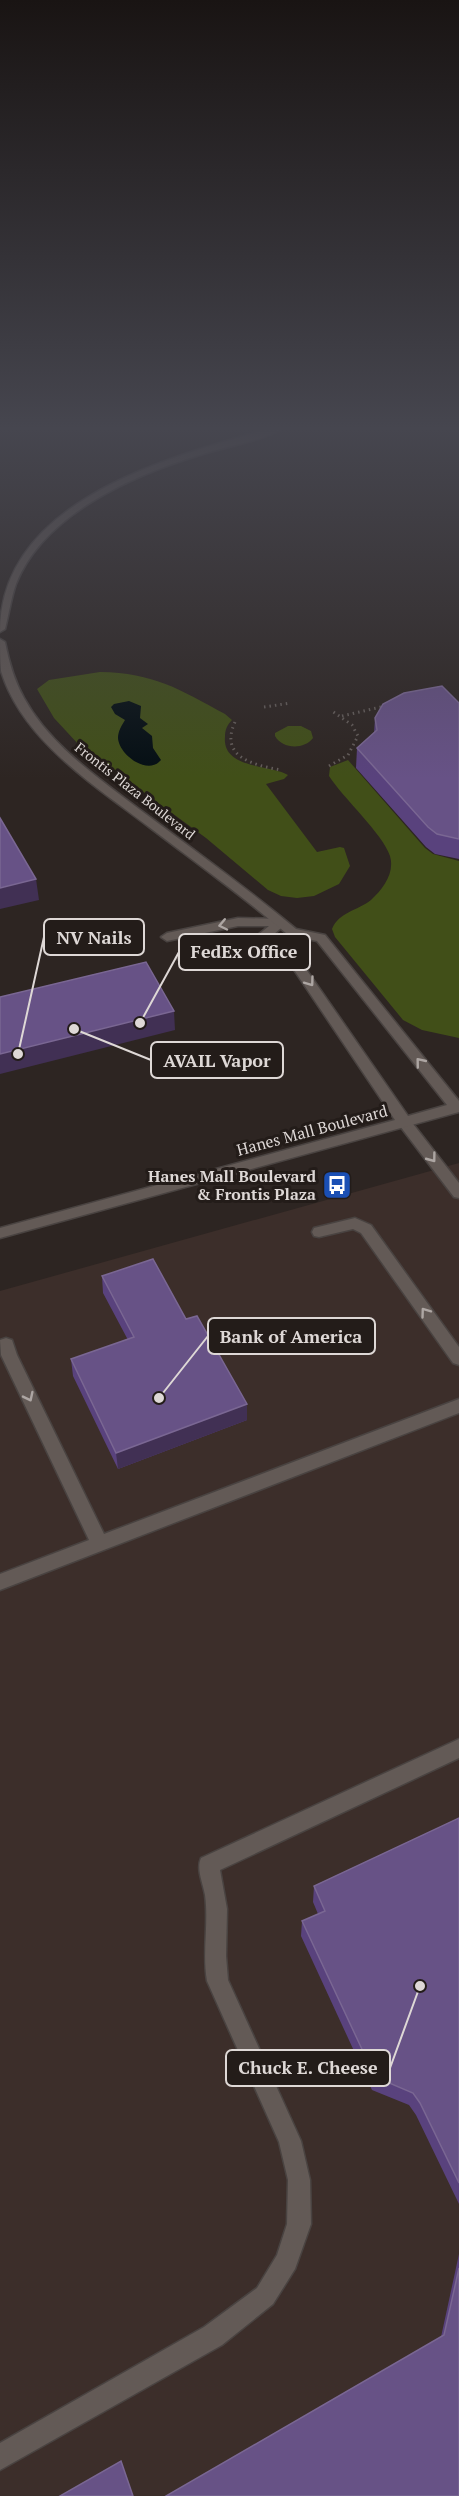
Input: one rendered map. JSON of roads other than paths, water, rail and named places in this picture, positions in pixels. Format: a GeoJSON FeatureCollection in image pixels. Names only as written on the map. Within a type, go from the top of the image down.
{"type":"FeatureCollection","features":[{"type":"Feature","properties":{"kind":"street"},"geometry":{"type":"LineString","coordinates":[[0,629],[3,606],[12,579],[28,553],[36,545]]}},
{"type":"Feature","properties":{"kind":"street","name":"Frontis Plaza Boulevard"},"geometry":{"type":"LineString","coordinates":[[0,642],[3,679],[56,747],[292,932],[321,938],[458,1109]]}},
{"type":"Feature","properties":{"kind":"street"},"geometry":{"type":"LineString","coordinates":[[167,937],[238,922],[281,923]]}},
{"type":"Feature","properties":{"kind":"street"},"geometry":{"type":"LineString","coordinates":[[182,958],[257,942],[281,923]]}},
{"type":"Feature","properties":{"kind":"street"},"geometry":{"type":"LineString","coordinates":[[292,932],[286,950],[405,1123],[459,1193]]}},
{"type":"Feature","properties":{"kind":"street","name":"Hanes Mall Boulevard"},"geometry":{"type":"LineString","coordinates":[[0,1233],[458,1109]]}},
{"type":"Feature","properties":{"kind":"street"},"geometry":{"type":"LineString","coordinates":[[319,1232],[355,1223],[366,1229],[459,1359]]}},
{"type":"Feature","properties":{"kind":"street"},"geometry":{"type":"LineString","coordinates":[[6,1344],[9,1355],[100,1544]]}},
{"type":"Feature","properties":{"kind":"street"},"geometry":{"type":"LineString","coordinates":[[0,1582],[459,1406]]}},
{"type":"Feature","properties":{"kind":"street"},"geometry":{"type":"LineString","coordinates":[[0,2457],[213,2336],[265,2296],[287,2260],[299,2224],[299,2180],[290,2141],[218,1981],[213,1961],[217,1916],[215,1890],[208,1865],[459,1748]]}},
{"type":"Feature","properties":{"kind":"place","name":"FedEx Office"},"geometry":{"type":"Point","coordinates":[140,1023]}},
{"type":"Feature","properties":{"kind":"place","name":"AVAIL Vapor"},"geometry":{"type":"Point","coordinates":[74,1029]}},
{"type":"Feature","properties":{"kind":"place","name":"NV Nails"},"geometry":{"type":"Point","coordinates":[18,1054]}},
{"type":"Feature","properties":{"kind":"place","name":"Hanes Mall Boulevard & Frontis Plaza"},"geometry":{"type":"Point","coordinates":[337,1185]}},
{"type":"Feature","properties":{"kind":"place","name":"Bank of America"},"geometry":{"type":"Point","coordinates":[159,1398]}},
{"type":"Feature","properties":{"kind":"place","name":"Chuck E. Cheese"},"geometry":{"type":"Point","coordinates":[420,1986]}}]}
